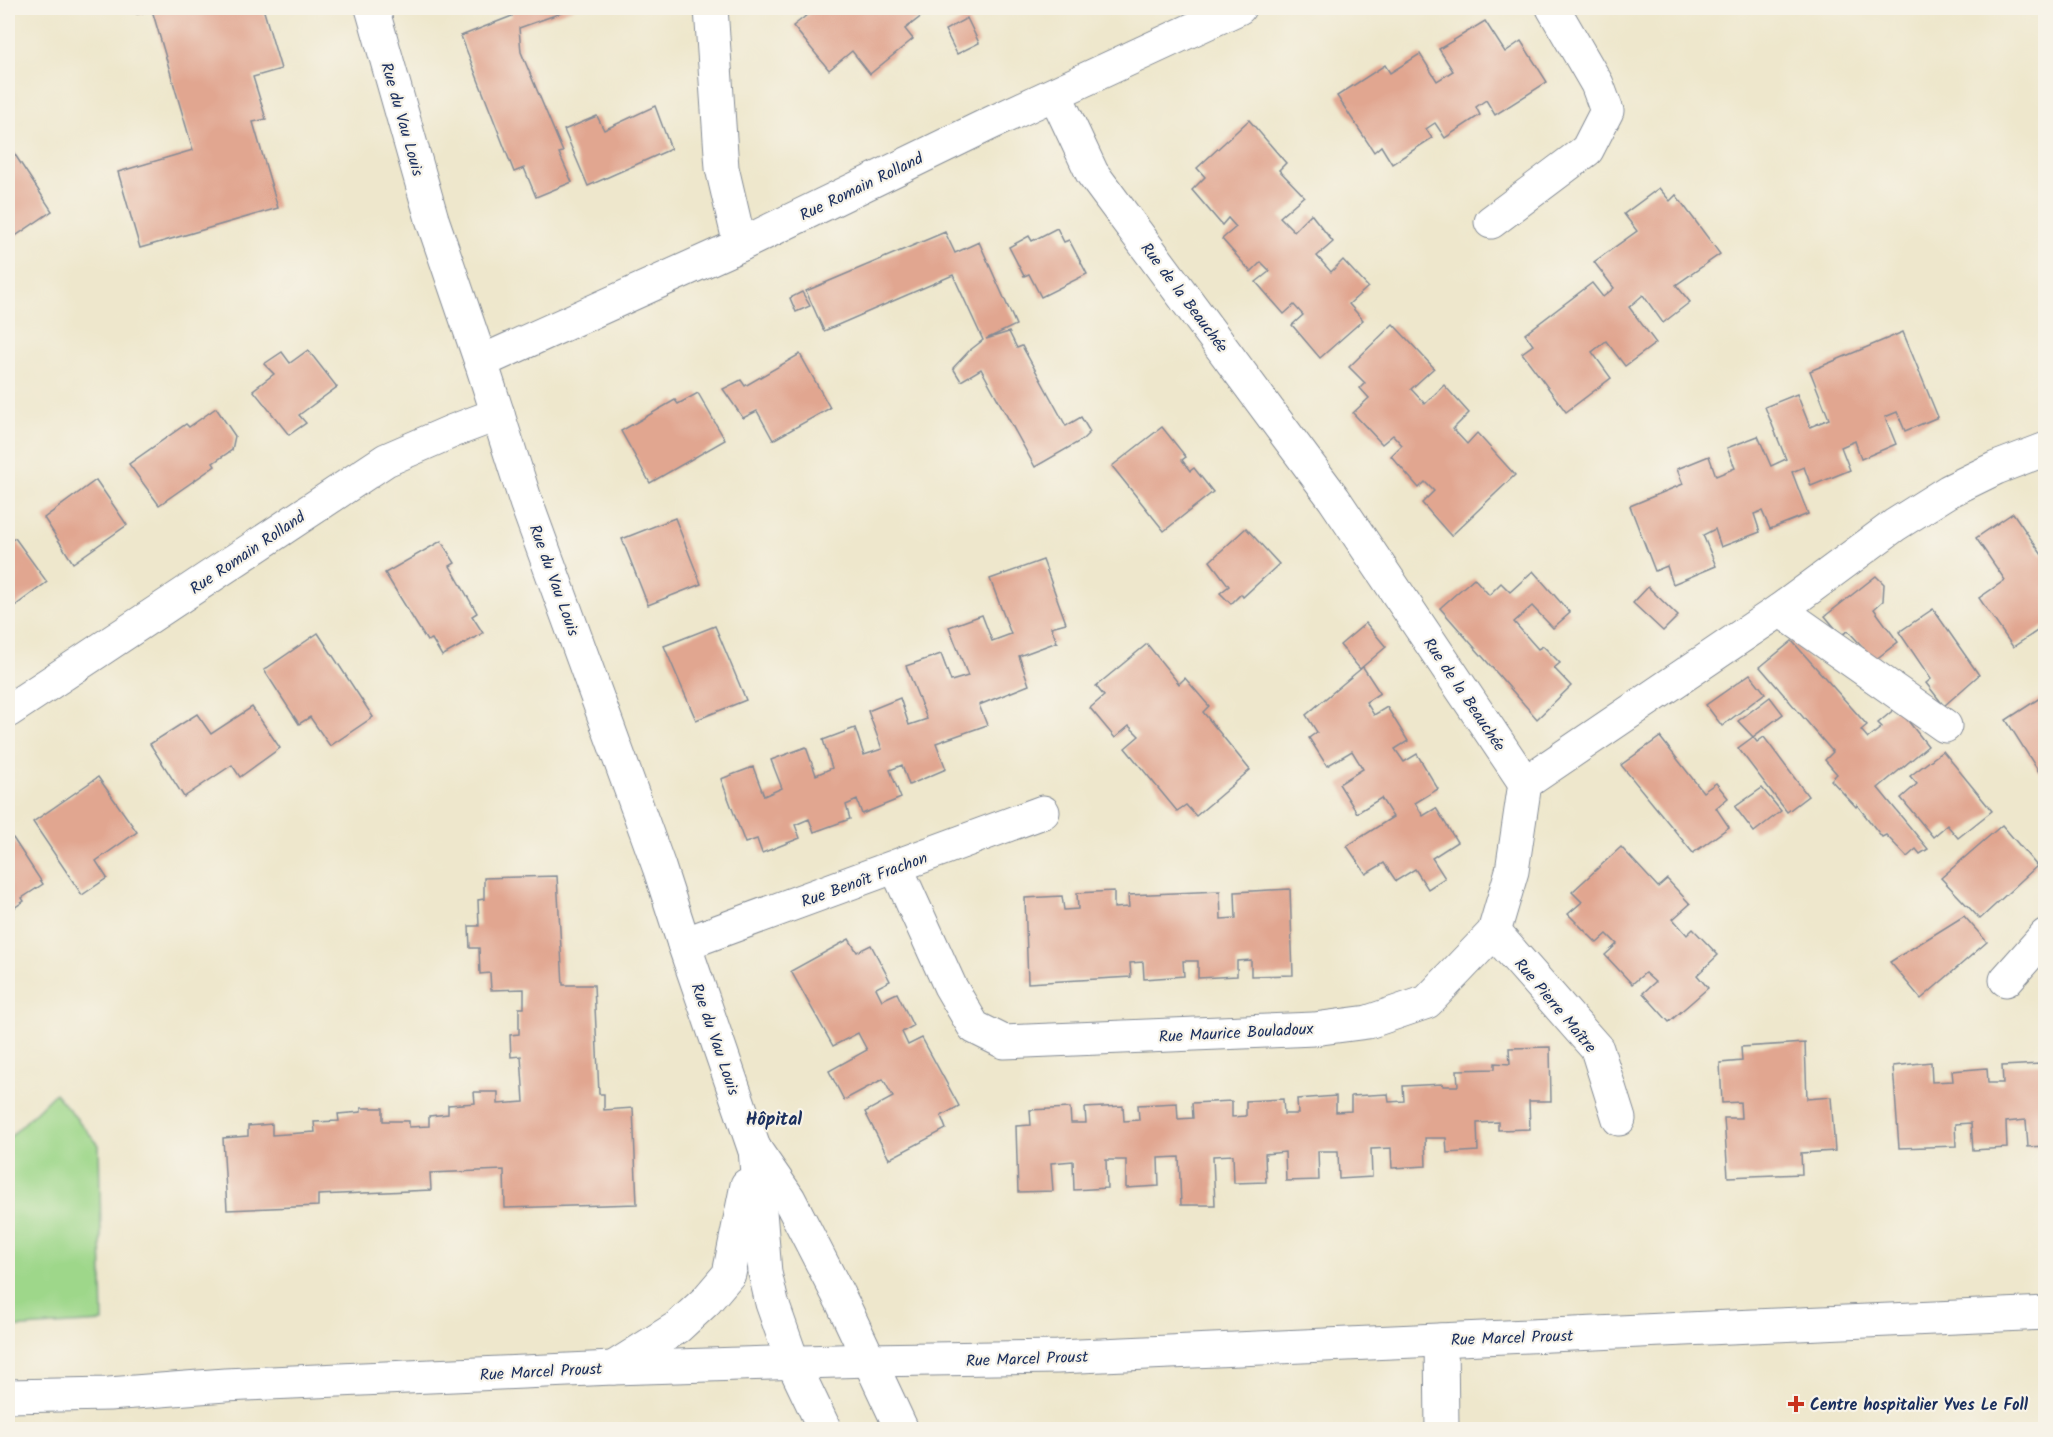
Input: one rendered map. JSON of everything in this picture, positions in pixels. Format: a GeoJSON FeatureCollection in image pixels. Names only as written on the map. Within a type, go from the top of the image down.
{"type":"FeatureCollection","features":[{"type":"Feature","properties":{"kind":"street","name":"Rue du Vau Louis"},"geometry":{"type":"LineString","coordinates":[[372,8],[432,219],[526,502],[659,867],[754,1148],[765,1274],[772,1303],[794,1364],[825,1430]]}},
{"type":"Feature","properties":{"kind":"street"},"geometry":{"type":"LineString","coordinates":[[711,8],[722,168],[740,245]]}},
{"type":"Feature","properties":{"kind":"street","name":"Rue Romain Rolland"},"geometry":{"type":"LineString","coordinates":[[481,362],[740,245],[988,124],[1239,8]]}},
{"type":"Feature","properties":{"kind":"street"},"geometry":{"type":"LineString","coordinates":[[1491,222],[1587,150],[1607,111],[1597,84],[1553,8]]}},
{"type":"Feature","properties":{"kind":"street","name":"Rue de la Beauchée"},"geometry":{"type":"LineString","coordinates":[[1055,94],[1092,173],[1334,499],[1525,783]]}},
{"type":"Feature","properties":{"kind":"street","name":"Rue Romain Rolland"},"geometry":{"type":"LineString","coordinates":[[8,711],[386,460],[453,430],[498,414]]}},
{"type":"Feature","properties":{"kind":"street"},"geometry":{"type":"LineString","coordinates":[[1525,783],[1780,610],[1895,525],[1949,491],[1996,468],[2046,449]]}},
{"type":"Feature","properties":{"kind":"street"},"geometry":{"type":"LineString","coordinates":[[1780,610],[1945,726]]}},
{"type":"Feature","properties":{"kind":"street","name":"Rue Maurice Bouladoux"},"geometry":{"type":"LineString","coordinates":[[896,867],[950,986],[974,1027],[1004,1042],[1314,1029],[1368,1022],[1427,1002],[1494,932],[1512,871],[1525,783]]}},
{"type":"Feature","properties":{"kind":"street","name":"Rue Benoît Frachon"},"geometry":{"type":"LineString","coordinates":[[684,944],[1043,812]]}},
{"type":"Feature","properties":{"kind":"street","name":"Rue Pierre Maître"},"geometry":{"type":"LineString","coordinates":[[1494,932],[1597,1049],[1619,1119]]}},
{"type":"Feature","properties":{"kind":"street"},"geometry":{"type":"LineString","coordinates":[[2006,980],[2046,934]]}},
{"type":"Feature","properties":{"kind":"street","name":"Rue du Vau Louis"},"geometry":{"type":"LineString","coordinates":[[754,1148],[789,1199],[843,1304],[902,1430]]}},
{"type":"Feature","properties":{"kind":"street"},"geometry":{"type":"LineString","coordinates":[[613,1368],[678,1327],[706,1301],[729,1274],[754,1148]]}},
{"type":"Feature","properties":{"kind":"street","name":"Rue Marcel Proust"},"geometry":{"type":"LineString","coordinates":[[8,1396],[109,1394],[225,1386],[613,1368],[1057,1357],[2046,1313]]}},
{"type":"Feature","properties":{"kind":"street"},"geometry":{"type":"LineString","coordinates":[[1441,1340],[1442,1430]]}},
{"type":"Feature","properties":{"kind":"green space"},"geometry":{"type":"Polygon","coordinates":[[[55,1093],[99,1145],[103,1322],[8,1328],[8,1139],[55,1093]]]}},
{"type":"Feature","properties":{"kind":"building"},"geometry":{"type":"Polygon","coordinates":[[[136,8],[263,8],[281,69],[253,77],[266,119],[253,122],[278,208],[140,248],[118,172],[193,150],[152,10],[137,14],[136,8]]]}},
{"type":"Feature","properties":{"kind":"building"},"geometry":{"type":"Polygon","coordinates":[[[509,8],[575,8],[519,28],[521,52],[563,152],[559,153],[572,182],[536,197],[524,168],[514,172],[461,36],[512,16],[509,8]]]}},
{"type":"Feature","properties":{"kind":"building"},"geometry":{"type":"Polygon","coordinates":[[[816,8],[932,8],[905,29],[913,39],[870,74],[852,51],[829,70],[793,26],[816,8]]]}},
{"type":"Feature","properties":{"kind":"building"},"geometry":{"type":"Polygon","coordinates":[[[967,18],[979,43],[957,54],[945,30],[967,18]]]}},
{"type":"Feature","properties":{"kind":"building"},"geometry":{"type":"Polygon","coordinates":[[[1485,21],[1505,52],[1521,41],[1547,82],[1495,115],[1486,100],[1476,107],[1480,115],[1445,138],[1435,123],[1426,129],[1432,138],[1392,164],[1381,146],[1374,152],[1337,96],[1385,65],[1390,73],[1420,54],[1437,81],[1453,71],[1439,49],[1485,21]]]}},
{"type":"Feature","properties":{"kind":"building"},"geometry":{"type":"Polygon","coordinates":[[[655,106],[671,149],[588,186],[564,130],[597,116],[604,130],[655,106]]]}},
{"type":"Feature","properties":{"kind":"building"},"geometry":{"type":"Polygon","coordinates":[[[1249,120],[1286,163],[1279,170],[1304,196],[1280,217],[1294,231],[1311,214],[1333,242],[1317,256],[1331,272],[1343,260],[1368,287],[1349,304],[1363,320],[1320,358],[1292,325],[1303,315],[1294,305],[1284,314],[1256,282],[1270,271],[1261,262],[1251,272],[1222,239],[1236,227],[1228,218],[1222,225],[1192,190],[1205,177],[1197,168],[1249,120]]]}},
{"type":"Feature","properties":{"kind":"building"},"geometry":{"type":"Polygon","coordinates":[[[8,144],[52,211],[8,241],[8,144]]]}},
{"type":"Feature","properties":{"kind":"building"},"geometry":{"type":"Polygon","coordinates":[[[1659,188],[1670,201],[1676,195],[1720,254],[1676,285],[1690,302],[1663,323],[1643,295],[1629,307],[1656,343],[1625,366],[1606,341],[1592,352],[1611,378],[1566,412],[1522,353],[1533,345],[1525,334],[1592,283],[1603,297],[1614,288],[1594,262],[1637,231],[1624,214],[1659,188]]]}},
{"type":"Feature","properties":{"kind":"building"},"geometry":{"type":"Polygon","coordinates":[[[1057,228],[1064,242],[1069,240],[1087,274],[1041,297],[1029,274],[1024,276],[1009,247],[1029,236],[1032,241],[1057,228]]]}},
{"type":"Feature","properties":{"kind":"building"},"geometry":{"type":"Polygon","coordinates":[[[945,232],[955,253],[979,242],[1016,325],[986,339],[1009,332],[1017,348],[1022,346],[1066,426],[1081,417],[1090,432],[1082,440],[1035,467],[981,369],[961,381],[953,368],[983,340],[953,275],[824,331],[806,291],[945,232]]]}},
{"type":"Feature","properties":{"kind":"building"},"geometry":{"type":"Polygon","coordinates":[[[802,292],[810,306],[796,312],[790,298],[802,292]]]}},
{"type":"Feature","properties":{"kind":"building"},"geometry":{"type":"Polygon","coordinates":[[[2044,313],[2046,313],[2046,330],[2042,330],[2044,313]]]}},
{"type":"Feature","properties":{"kind":"building"},"geometry":{"type":"Polygon","coordinates":[[[1393,324],[1434,368],[1411,389],[1425,404],[1444,385],[1469,413],[1453,429],[1467,444],[1477,433],[1515,475],[1451,536],[1422,503],[1434,491],[1425,482],[1419,488],[1391,456],[1402,445],[1393,435],[1382,444],[1353,413],[1369,398],[1360,388],[1365,383],[1349,367],[1393,324]]]}},
{"type":"Feature","properties":{"kind":"building"},"geometry":{"type":"Polygon","coordinates":[[[1903,332],[1938,417],[1905,431],[1897,412],[1885,417],[1896,444],[1861,459],[1855,441],[1841,447],[1850,470],[1811,486],[1804,467],[1792,472],[1808,514],[1770,529],[1762,511],[1754,514],[1760,532],[1721,547],[1715,529],[1703,535],[1716,566],[1673,584],[1667,566],[1655,571],[1630,506],[1683,484],[1677,469],[1709,456],[1716,476],[1735,468],[1727,448],[1758,436],[1771,466],[1786,459],[1765,407],[1797,394],[1810,427],[1829,419],[1810,371],[1903,332]]]}},
{"type":"Feature","properties":{"kind":"building"},"geometry":{"type":"Polygon","coordinates":[[[308,350],[337,387],[299,415],[306,423],[289,435],[253,390],[274,374],[264,364],[282,352],[290,363],[308,350]]]}},
{"type":"Feature","properties":{"kind":"building"},"geometry":{"type":"Polygon","coordinates":[[[800,354],[830,408],[773,440],[757,411],[743,418],[723,389],[741,380],[745,386],[800,354]]]}},
{"type":"Feature","properties":{"kind":"building"},"geometry":{"type":"Polygon","coordinates":[[[698,393],[725,440],[650,483],[621,431],[675,400],[678,404],[698,393]]]}},
{"type":"Feature","properties":{"kind":"building"},"geometry":{"type":"Polygon","coordinates":[[[216,408],[235,436],[232,450],[213,463],[215,466],[159,505],[129,464],[186,424],[189,427],[216,408]]]}},
{"type":"Feature","properties":{"kind":"building"},"geometry":{"type":"Polygon","coordinates":[[[1162,427],[1186,457],[1182,460],[1190,471],[1194,468],[1213,492],[1164,531],[1112,466],[1162,427]]]}},
{"type":"Feature","properties":{"kind":"building"},"geometry":{"type":"Polygon","coordinates":[[[96,480],[127,525],[73,563],[44,518],[96,480]]]}},
{"type":"Feature","properties":{"kind":"building"},"geometry":{"type":"Polygon","coordinates":[[[2013,513],[2042,555],[2046,553],[2046,625],[2013,647],[1979,598],[2005,580],[1976,538],[2013,513]]]}},
{"type":"Feature","properties":{"kind":"building"},"geometry":{"type":"Polygon","coordinates":[[[675,518],[701,584],[648,605],[622,539],[675,518]]]}},
{"type":"Feature","properties":{"kind":"building"},"geometry":{"type":"Polygon","coordinates":[[[1246,528],[1279,564],[1243,597],[1241,594],[1231,604],[1220,593],[1229,586],[1210,561],[1246,528]]]}},
{"type":"Feature","properties":{"kind":"building"},"geometry":{"type":"Polygon","coordinates":[[[15,538],[47,582],[8,611],[8,543],[15,538]]]}},
{"type":"Feature","properties":{"kind":"building"},"geometry":{"type":"Polygon","coordinates":[[[441,541],[455,563],[450,566],[477,613],[472,616],[483,633],[442,656],[432,639],[427,641],[385,573],[441,541]]]}},
{"type":"Feature","properties":{"kind":"building"},"geometry":{"type":"Polygon","coordinates":[[[1043,560],[1066,623],[1051,627],[1057,642],[1019,656],[1029,685],[979,705],[987,725],[936,743],[946,769],[909,785],[902,765],[890,770],[901,798],[862,814],[857,800],[846,805],[850,819],[814,832],[809,819],[795,825],[800,838],[762,853],[757,839],[745,843],[721,779],[753,767],[764,796],[782,788],[771,760],[806,747],[816,775],[832,768],[823,740],[855,728],[864,755],[882,749],[868,711],[900,698],[909,725],[927,719],[906,666],[941,654],[951,681],[968,676],[949,627],[982,615],[992,641],[1011,634],[990,579],[1043,560]]]}},
{"type":"Feature","properties":{"kind":"building"},"geometry":{"type":"Polygon","coordinates":[[[1533,571],[1570,613],[1553,628],[1532,606],[1514,622],[1538,649],[1543,646],[1560,663],[1554,668],[1571,686],[1537,719],[1440,608],[1474,578],[1489,595],[1501,583],[1510,592],[1533,571]]]}},
{"type":"Feature","properties":{"kind":"building"},"geometry":{"type":"Polygon","coordinates":[[[1876,576],[1884,584],[1883,601],[1874,609],[1898,642],[1875,660],[1848,631],[1841,635],[1825,616],[1876,576]]]}},
{"type":"Feature","properties":{"kind":"building"},"geometry":{"type":"Polygon","coordinates":[[[1648,587],[1678,616],[1663,631],[1633,603],[1648,587]]]}},
{"type":"Feature","properties":{"kind":"building"},"geometry":{"type":"Polygon","coordinates":[[[1933,609],[1979,675],[1944,706],[1926,683],[1931,679],[1899,632],[1933,609]]]}},
{"type":"Feature","properties":{"kind":"building"},"geometry":{"type":"Polygon","coordinates":[[[1366,623],[1386,647],[1360,669],[1340,645],[1366,623]]]}},
{"type":"Feature","properties":{"kind":"building"},"geometry":{"type":"Polygon","coordinates":[[[715,626],[746,700],[696,720],[664,646],[715,626]]]}},
{"type":"Feature","properties":{"kind":"building"},"geometry":{"type":"Polygon","coordinates":[[[318,633],[373,717],[330,746],[310,717],[299,724],[264,670],[318,633]]]}},
{"type":"Feature","properties":{"kind":"building"},"geometry":{"type":"Polygon","coordinates":[[[1792,641],[1867,725],[1861,730],[1868,738],[1882,727],[1878,723],[1897,707],[1928,746],[1878,788],[1928,849],[1920,854],[1916,849],[1907,857],[1886,835],[1882,837],[1857,805],[1856,807],[1831,780],[1837,774],[1825,760],[1833,752],[1760,667],[1792,641]]]}},
{"type":"Feature","properties":{"kind":"building"},"geometry":{"type":"Polygon","coordinates":[[[1147,644],[1179,684],[1185,678],[1209,706],[1203,712],[1250,770],[1196,816],[1186,805],[1177,811],[1125,748],[1139,736],[1129,726],[1115,738],[1090,708],[1104,696],[1096,686],[1147,644]]]}},
{"type":"Feature","properties":{"kind":"building"},"geometry":{"type":"Polygon","coordinates":[[[1363,667],[1380,693],[1366,702],[1374,715],[1387,707],[1408,741],[1395,749],[1404,762],[1417,754],[1438,789],[1415,803],[1423,816],[1436,808],[1457,842],[1432,858],[1445,878],[1428,889],[1415,869],[1396,881],[1384,863],[1366,874],[1347,846],[1393,817],[1381,798],[1357,813],[1339,784],[1363,769],[1352,751],[1327,766],[1309,738],[1317,732],[1306,715],[1363,667]]]}},
{"type":"Feature","properties":{"kind":"building"},"geometry":{"type":"Polygon","coordinates":[[[1750,674],[1765,693],[1722,726],[1706,705],[1750,674]]]}},
{"type":"Feature","properties":{"kind":"building"},"geometry":{"type":"Polygon","coordinates":[[[2046,694],[2046,768],[2039,772],[2006,720],[2046,694]]]}},
{"type":"Feature","properties":{"kind":"building"},"geometry":{"type":"Polygon","coordinates":[[[1770,697],[1783,714],[1753,737],[1738,721],[1770,697]]]}},
{"type":"Feature","properties":{"kind":"building"},"geometry":{"type":"Polygon","coordinates":[[[252,707],[280,748],[240,777],[232,765],[184,797],[150,744],[197,714],[211,734],[252,707]]]}},
{"type":"Feature","properties":{"kind":"building"},"geometry":{"type":"Polygon","coordinates":[[[1660,737],[1703,792],[1716,783],[1728,798],[1716,808],[1729,827],[1693,853],[1621,765],[1660,737]]]}},
{"type":"Feature","properties":{"kind":"building"},"geometry":{"type":"Polygon","coordinates":[[[1753,737],[1757,742],[1764,737],[1808,796],[1787,812],[1738,748],[1753,737]]]}},
{"type":"Feature","properties":{"kind":"building"},"geometry":{"type":"Polygon","coordinates":[[[1943,751],[1992,811],[1958,838],[1947,825],[1933,837],[1901,798],[1917,784],[1910,776],[1943,751]]]}},
{"type":"Feature","properties":{"kind":"building"},"geometry":{"type":"Polygon","coordinates":[[[98,777],[137,832],[96,861],[107,878],[82,895],[33,822],[98,777]]]}},
{"type":"Feature","properties":{"kind":"building"},"geometry":{"type":"Polygon","coordinates":[[[1762,788],[1781,811],[1754,832],[1735,807],[1762,788]]]}},
{"type":"Feature","properties":{"kind":"building"},"geometry":{"type":"Polygon","coordinates":[[[2002,825],[2037,866],[1980,919],[1941,878],[2002,825]]]}},
{"type":"Feature","properties":{"kind":"building"},"geometry":{"type":"Polygon","coordinates":[[[13,838],[43,884],[22,898],[24,901],[8,912],[8,842],[13,838]]]}},
{"type":"Feature","properties":{"kind":"building"},"geometry":{"type":"Polygon","coordinates":[[[1621,847],[1658,887],[1667,879],[1690,904],[1673,919],[1687,935],[1693,929],[1718,955],[1697,975],[1708,988],[1669,1022],[1643,993],[1655,982],[1645,973],[1632,984],[1605,955],[1617,944],[1607,934],[1597,943],[1568,914],[1582,902],[1572,892],[1621,847]]]}},
{"type":"Feature","properties":{"kind":"building"},"geometry":{"type":"Polygon","coordinates":[[[557,876],[563,985],[594,985],[599,1094],[604,1094],[604,1110],[633,1108],[637,1204],[505,1208],[504,1170],[430,1173],[431,1190],[318,1195],[318,1206],[227,1210],[223,1138],[248,1136],[248,1126],[272,1124],[272,1135],[315,1132],[314,1122],[339,1121],[338,1114],[361,1112],[361,1108],[383,1108],[383,1121],[409,1121],[409,1127],[429,1126],[429,1116],[448,1114],[448,1105],[475,1103],[474,1092],[498,1092],[498,1104],[524,1102],[521,1056],[511,1057],[510,1035],[519,1034],[519,1008],[524,1008],[524,989],[491,990],[490,973],[480,974],[479,948],[470,948],[469,926],[479,926],[478,900],[484,899],[484,878],[557,876]]]}},
{"type":"Feature","properties":{"kind":"building"},"geometry":{"type":"Polygon","coordinates":[[[1290,889],[1293,975],[1251,976],[1251,960],[1237,961],[1237,976],[1198,978],[1198,961],[1183,961],[1184,976],[1144,979],[1143,962],[1130,963],[1131,977],[1028,983],[1025,898],[1062,896],[1064,910],[1078,909],[1077,893],[1114,891],[1114,908],[1129,907],[1128,895],[1220,891],[1221,919],[1236,918],[1235,892],[1290,889]]]}},
{"type":"Feature","properties":{"kind":"building"},"geometry":{"type":"Polygon","coordinates":[[[1964,916],[1987,942],[1921,999],[1890,962],[1964,916]]]}},
{"type":"Feature","properties":{"kind":"building"},"geometry":{"type":"Polygon","coordinates":[[[849,939],[857,952],[871,945],[890,981],[876,988],[882,1000],[897,993],[913,1026],[902,1032],[908,1045],[922,1038],[959,1106],[941,1116],[946,1129],[889,1159],[865,1112],[893,1097],[883,1079],[844,1100],[829,1071],[867,1050],[858,1033],[833,1046],[791,971],[849,939]]]}},
{"type":"Feature","properties":{"kind":"building"},"geometry":{"type":"Polygon","coordinates":[[[1805,1043],[1807,1099],[1831,1097],[1835,1151],[1801,1153],[1802,1174],[1728,1177],[1724,1118],[1741,1118],[1740,1102],[1722,1103],[1720,1063],[1742,1061],[1741,1047],[1805,1043]]]}},
{"type":"Feature","properties":{"kind":"building"},"geometry":{"type":"Polygon","coordinates":[[[1550,1047],[1551,1101],[1529,1101],[1530,1129],[1498,1130],[1498,1122],[1477,1123],[1478,1151],[1447,1153],[1446,1138],[1425,1138],[1426,1166],[1392,1168],[1391,1148],[1371,1149],[1372,1177],[1339,1179],[1338,1151],[1318,1151],[1319,1180],[1286,1181],[1285,1152],[1265,1154],[1266,1182],[1234,1183],[1233,1155],[1213,1156],[1215,1205],[1181,1205],[1179,1157],[1158,1158],[1159,1186],[1126,1188],[1126,1160],[1106,1160],[1107,1188],[1074,1190],[1073,1161],[1051,1163],[1053,1191],[1018,1192],[1016,1126],[1031,1125],[1030,1110],[1070,1108],[1071,1123],[1086,1123],[1085,1108],[1123,1106],[1124,1121],[1139,1120],[1138,1105],[1177,1103],[1178,1119],[1193,1118],[1192,1103],[1232,1101],[1232,1117],[1246,1116],[1246,1101],[1283,1099],[1284,1114],[1298,1114],[1297,1099],[1336,1096],[1336,1112],[1351,1111],[1351,1096],[1388,1094],[1389,1102],[1404,1101],[1403,1086],[1443,1084],[1443,1086],[1458,1086],[1457,1070],[1495,1069],[1495,1063],[1510,1064],[1509,1048],[1550,1047]]]}},
{"type":"Feature","properties":{"kind":"building"},"geometry":{"type":"Polygon","coordinates":[[[1931,1062],[1932,1082],[1953,1081],[1952,1071],[1987,1068],[1988,1083],[2003,1083],[2002,1066],[2042,1064],[2044,1079],[2046,1079],[2046,1146],[2028,1147],[2026,1120],[2006,1122],[2007,1148],[1973,1150],[1971,1123],[1955,1124],[1956,1146],[1899,1148],[1893,1066],[1931,1062]]]}},
{"type":"Feature","properties":{"kind":"place","name":"Centre hospitalier Yves Le Foll"},"geometry":{"type":"Point","coordinates":[1796,1404]}},
{"type":"Feature","properties":{"kind":"district","name":"Hôpital"},"geometry":{"type":"Point","coordinates":[774,1119]}}]}
